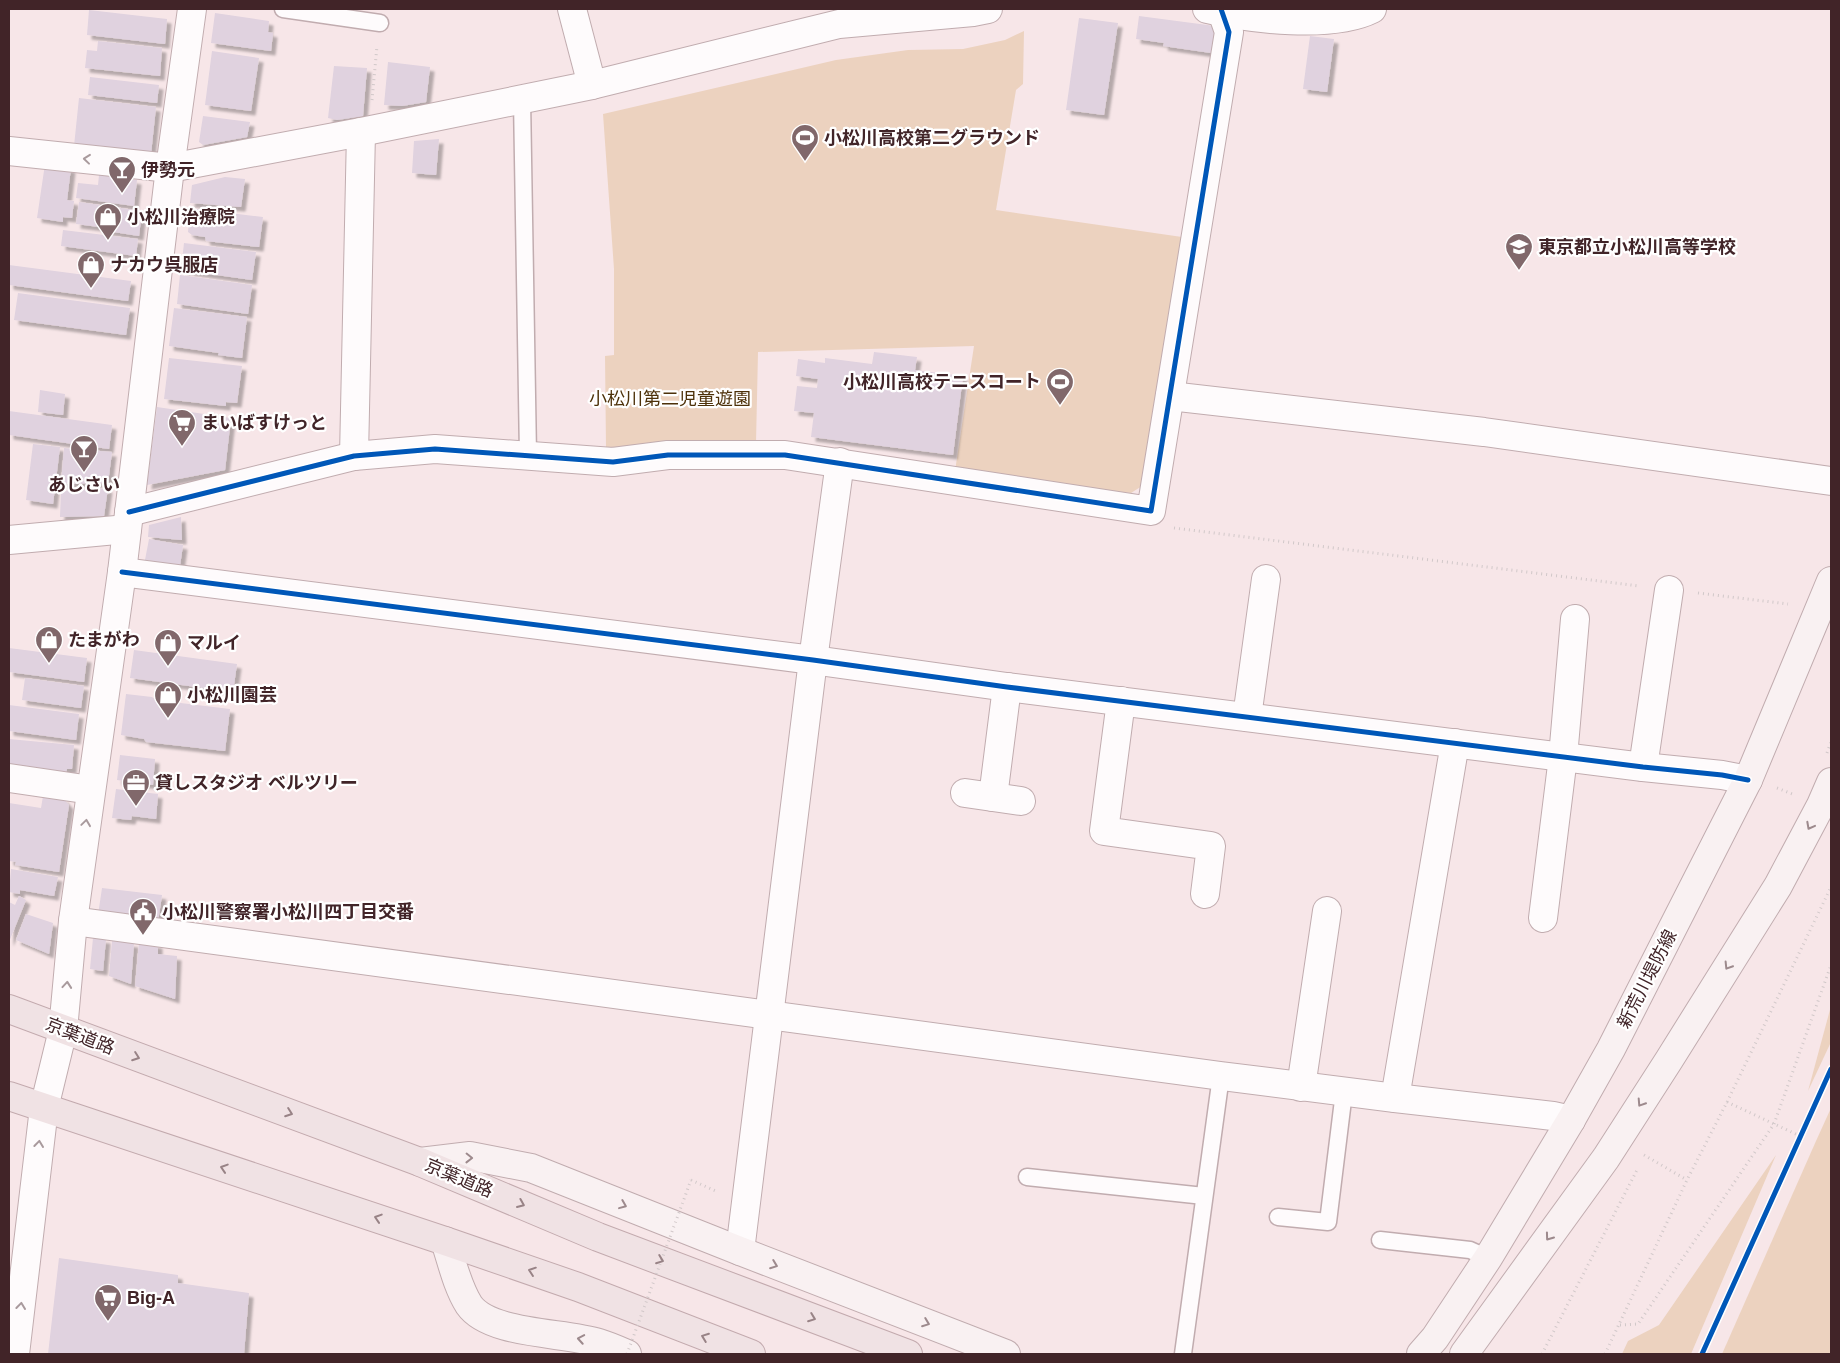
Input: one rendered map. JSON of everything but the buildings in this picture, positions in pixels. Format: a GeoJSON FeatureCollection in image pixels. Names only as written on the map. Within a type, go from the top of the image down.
{"type":"FeatureCollection","features":[{"type":"Feature","properties":{"kind":"highway","name":"京葉道路"},"geometry":{"type":"LineString","coordinates":[[9,1009],[420,1162],[598,1237],[908,1354]]}},
{"type":"Feature","properties":{"kind":"highway"},"geometry":{"type":"LineString","coordinates":[[9,1096],[578,1287],[751,1354]]}},
{"type":"Feature","properties":{"kind":"main road","name":"新荒川堤防線"},"geometry":{"type":"LineString","coordinates":[[1428,1349],[1488,1258],[1571,1120],[1611,1049],[1748,780],[1831,581]]}},
{"type":"Feature","properties":{"kind":"main road"},"geometry":{"type":"LineString","coordinates":[[1464,1354],[1606,1158],[1664,1068],[1778,886],[1821,805],[1831,782]]}},
{"type":"Feature","properties":{"kind":"main road"},"geometry":{"type":"LineString","coordinates":[[420,1162],[470,1156],[531,1168],[1006,1354]]}},
{"type":"Feature","properties":{"kind":"main road"},"geometry":{"type":"LineString","coordinates":[[445,1241],[459,1284],[470,1306],[482,1318],[502,1325],[598,1342],[627,1354]]}},
{"type":"Feature","properties":{"kind":"street"},"geometry":{"type":"LineString","coordinates":[[15,1354],[44,1108],[63,1030],[73,921],[122,572],[170,168],[192,9]]}},
{"type":"Feature","properties":{"kind":"street"},"geometry":{"type":"LineString","coordinates":[[572,9],[592,85]]}},
{"type":"Feature","properties":{"kind":"street"},"geometry":{"type":"LineString","coordinates":[[9,150],[170,168],[592,85],[839,24],[988,9]]}},
{"type":"Feature","properties":{"kind":"street"},"geometry":{"type":"LineString","coordinates":[[1217,10],[1273,19],[1338,19],[1372,9]]}},
{"type":"Feature","properties":{"kind":"street"},"geometry":{"type":"LineString","coordinates":[[9,540],[128,520],[354,456],[435,449],[613,462],[668,455],[785,455],[1151,511],[1229,32],[1217,10]]}},
{"type":"Feature","properties":{"kind":"street"},"geometry":{"type":"LineString","coordinates":[[354,456],[365,131]]}},
{"type":"Feature","properties":{"kind":"street"},"geometry":{"type":"LineString","coordinates":[[1170,396],[1484,432],[1831,481]]}},
{"type":"Feature","properties":{"kind":"street"},"geometry":{"type":"LineString","coordinates":[[740,1251],[813,660],[840,462]]}},
{"type":"Feature","properties":{"kind":"street"},"geometry":{"type":"LineString","coordinates":[[122,572],[813,660],[1007,687],[1643,767],[1722,775],[1748,780]]}},
{"type":"Feature","properties":{"kind":"street"},"geometry":{"type":"LineString","coordinates":[[1247,717],[1266,579]]}},
{"type":"Feature","properties":{"kind":"street"},"geometry":{"type":"LineString","coordinates":[[1643,767],[1669,590]]}},
{"type":"Feature","properties":{"kind":"street"},"geometry":{"type":"LineString","coordinates":[[1543,918],[1563,757],[1575,619]]}},
{"type":"Feature","properties":{"kind":"street"},"geometry":{"type":"LineString","coordinates":[[993,797],[1007,687]]}},
{"type":"Feature","properties":{"kind":"street"},"geometry":{"type":"LineString","coordinates":[[1121,701],[1104,831],[1211,846],[1205,894]]}},
{"type":"Feature","properties":{"kind":"street"},"geometry":{"type":"LineString","coordinates":[[1395,1098],[1455,743]]}},
{"type":"Feature","properties":{"kind":"street"},"geometry":{"type":"LineString","coordinates":[[9,778],[91,790]]}},
{"type":"Feature","properties":{"kind":"street"},"geometry":{"type":"LineString","coordinates":[[965,794],[1021,801]]}},
{"type":"Feature","properties":{"kind":"street"},"geometry":{"type":"LineString","coordinates":[[1301,1087],[1327,911]]}},
{"type":"Feature","properties":{"kind":"street"},"geometry":{"type":"LineString","coordinates":[[73,921],[1301,1087],[1553,1116],[1571,1120]]}},
{"type":"Feature","properties":{"kind":"lane"},"geometry":{"type":"LineString","coordinates":[[283,9],[380,23]]}},
{"type":"Feature","properties":{"kind":"lane"},"geometry":{"type":"LineString","coordinates":[[522,99],[528,455]]}},
{"type":"Feature","properties":{"kind":"lane"},"geometry":{"type":"LineString","coordinates":[[1183,1354],[1220,1076]]}},
{"type":"Feature","properties":{"kind":"lane"},"geometry":{"type":"LineString","coordinates":[[1278,1217],[1328,1222],[1344,1092]]}},
{"type":"Feature","properties":{"kind":"lane"},"geometry":{"type":"LineString","coordinates":[[1027,1177],[1204,1196]]}},
{"type":"Feature","properties":{"kind":"lane"},"geometry":{"type":"LineString","coordinates":[[1380,1240],[1470,1250],[1488,1258]]}},
{"type":"Feature","properties":{"kind":"path"},"geometry":{"type":"LineString","coordinates":[[365,131],[380,23]]}},
{"type":"Feature","properties":{"kind":"path"},"geometry":{"type":"LineString","coordinates":[[1151,511],[1164,527],[1819,608]]}},
{"type":"Feature","properties":{"kind":"path"},"geometry":{"type":"LineString","coordinates":[[1605,1354],[1687,1180],[1831,887]]}},
{"type":"Feature","properties":{"kind":"path"},"geometry":{"type":"LineString","coordinates":[[1620,1325],[1638,1324],[1774,1124],[1831,964]]}},
{"type":"Feature","properties":{"kind":"path"},"geometry":{"type":"LineString","coordinates":[[1727,1102],[1800,1136]]}},
{"type":"Feature","properties":{"kind":"path"},"geometry":{"type":"LineString","coordinates":[[1796,1144],[1804,1128]]}},
{"type":"Feature","properties":{"kind":"path"},"geometry":{"type":"LineString","coordinates":[[1542,1354],[1644,1155],[1687,1180]]}},
{"type":"Feature","properties":{"kind":"path"},"geometry":{"type":"LineString","coordinates":[[627,1354],[691,1180],[724,1195]]}},
{"type":"Feature","properties":{"kind":"green space","name":"小松川高校第二グラウンド"},"geometry":{"type":"Polygon","coordinates":[[[1024,31],[1023,84],[1016,90],[996,210],[1182,237],[1142,486],[1131,493],[955,471],[974,346],[758,352],[756,443],[606,448],[605,356],[614,355],[614,269],[603,114],[836,60],[908,50],[963,49],[1005,40],[1024,31]]]}},
{"type":"Feature","properties":{"kind":"green space"},"geometry":{"type":"Polygon","coordinates":[[[1831,1006],[1831,1042],[1808,1091],[1831,1006]]]}},
{"type":"Feature","properties":{"kind":"green space"},"geometry":{"type":"Polygon","coordinates":[[[1831,1108],[1831,1354],[1722,1354],[1816,1141],[1831,1108]]]}},
{"type":"Feature","properties":{"kind":"green space"},"geometry":{"type":"Polygon","coordinates":[[[1776,1155],[1691,1354],[1622,1354],[1628,1341],[1659,1325],[1776,1155]]]}},
{"type":"Feature","properties":{"kind":"cycle path"},"geometry":{"type":"LineString","coordinates":[[129,512],[354,456],[435,449],[613,462],[668,455],[785,455],[1151,511],[1229,32],[1221,9]]}},
{"type":"Feature","properties":{"kind":"cycle path"},"geometry":{"type":"LineString","coordinates":[[122,572],[813,660],[1007,687],[1643,767],[1722,775],[1748,780]]}},
{"type":"Feature","properties":{"kind":"cycle path"},"geometry":{"type":"LineString","coordinates":[[1702,1354],[1831,1069]]}},
{"type":"Feature","properties":{"kind":"place","name":"小松川高校第二グラウンド"},"geometry":{"type":"Point","coordinates":[805,162]}},
{"type":"Feature","properties":{"kind":"place","name":"伊勢元"},"geometry":{"type":"Point","coordinates":[122,194]}},
{"type":"Feature","properties":{"kind":"place","name":"小松川治療院"},"geometry":{"type":"Point","coordinates":[108,241]}},
{"type":"Feature","properties":{"kind":"place","name":"東京都立小松川高等学校"},"geometry":{"type":"Point","coordinates":[1519,271]}},
{"type":"Feature","properties":{"kind":"place","name":"ナカウ呉服店"},"geometry":{"type":"Point","coordinates":[91,289]}},
{"type":"Feature","properties":{"kind":"place","name":"小松川高校テニスコート"},"geometry":{"type":"Point","coordinates":[1060,406]}},
{"type":"Feature","properties":{"kind":"place","name":"まいばすけっと"},"geometry":{"type":"Point","coordinates":[182,447]}},
{"type":"Feature","properties":{"kind":"place","name":"あじさい"},"geometry":{"type":"Point","coordinates":[84,473]}},
{"type":"Feature","properties":{"kind":"place","name":"たまがわ"},"geometry":{"type":"Point","coordinates":[49,664]}},
{"type":"Feature","properties":{"kind":"place","name":"マルイ"},"geometry":{"type":"Point","coordinates":[168,667]}},
{"type":"Feature","properties":{"kind":"place","name":"小松川園芸"},"geometry":{"type":"Point","coordinates":[168,719]}},
{"type":"Feature","properties":{"kind":"place","name":"貸しスタジオ ベルツリー"},"geometry":{"type":"Point","coordinates":[136,807]}},
{"type":"Feature","properties":{"kind":"place","name":"小松川警察署小松川四丁目交番"},"geometry":{"type":"Point","coordinates":[143,936]}},
{"type":"Feature","properties":{"kind":"place","name":"Big-A"},"geometry":{"type":"Point","coordinates":[108,1322]}},
{"type":"Feature","properties":{"kind":"park label","name":"小松川第二児童遊園"},"geometry":{"type":"Point","coordinates":[670,399]}}]}
